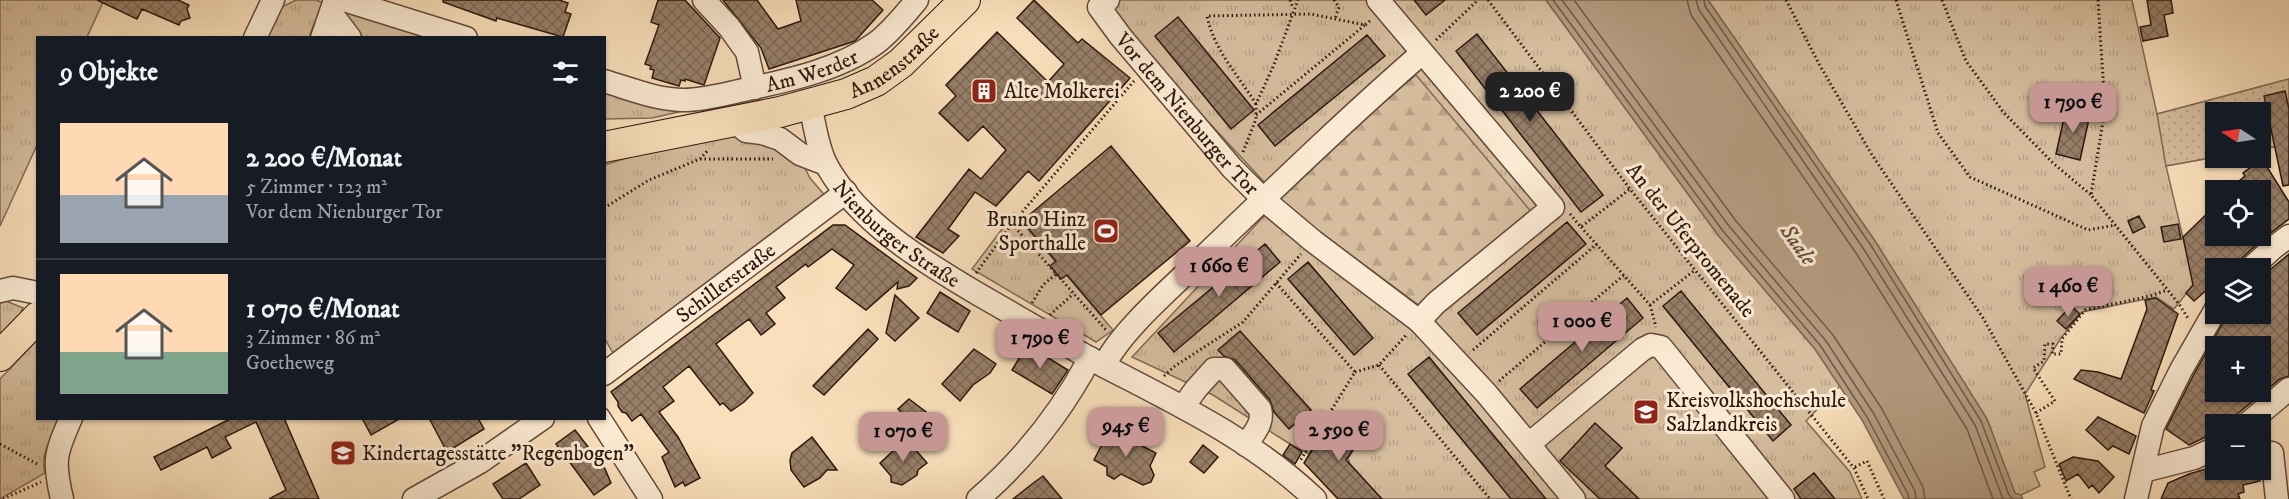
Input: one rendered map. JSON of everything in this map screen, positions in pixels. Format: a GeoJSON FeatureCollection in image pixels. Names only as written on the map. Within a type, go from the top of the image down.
{"type":"FeatureCollection","features":[{"type":"Feature","properties":{"kind":"main road","name":"Annenstraße"},"geometry":{"type":"LineString","coordinates":[[606,147],[810,105],[856,90],[888,73],[916,50],[965,0]]}},
{"type":"Feature","properties":{"kind":"main road"},"geometry":{"type":"LineString","coordinates":[[0,356],[36,318]]}},
{"type":"Feature","properties":{"kind":"street"},"geometry":{"type":"LineString","coordinates":[[256,36],[273,0]]}},
{"type":"Feature","properties":{"kind":"street"},"geometry":{"type":"LineString","coordinates":[[704,0],[729,27],[747,52],[755,88]]}},
{"type":"Feature","properties":{"kind":"street","name":"Am Werder"},"geometry":{"type":"LineString","coordinates":[[606,82],[651,95],[686,100],[755,88],[828,68],[856,56],[889,32],[918,0]]}},
{"type":"Feature","properties":{"kind":"street","name":"Vor dem Nienburger Tor"},"geometry":{"type":"LineString","coordinates":[[1108,0],[1099,8],[1120,37],[1232,168],[1263,199],[1313,241],[1419,321],[1486,393],[1574,499]]}},
{"type":"Feature","properties":{"kind":"street"},"geometry":{"type":"LineString","coordinates":[[337,4],[431,32],[454,36]]}},
{"type":"Feature","properties":{"kind":"street"},"geometry":{"type":"LineString","coordinates":[[323,36],[337,4]]}},
{"type":"Feature","properties":{"kind":"street"},"geometry":{"type":"LineString","coordinates":[[337,4],[349,36]]}},
{"type":"Feature","properties":{"kind":"street"},"geometry":{"type":"LineString","coordinates":[[1382,4],[1553,207],[1436,303],[1419,321]]}},
{"type":"Feature","properties":{"kind":"street","name":"Vor dem Nienburger Tor"},"geometry":{"type":"LineString","coordinates":[[978,499],[1023,454],[1097,362],[1263,199],[1422,52]]}},
{"type":"Feature","properties":{"kind":"street","name":"Nienburger Straße"},"geometry":{"type":"LineString","coordinates":[[810,105],[826,164],[846,192],[892,238],[924,262],[968,288],[1097,362],[1209,420],[1290,476],[1307,497]]}},
{"type":"Feature","properties":{"kind":"street","name":"Nienburger Straße"},"geometry":{"type":"LineString","coordinates":[[735,121],[746,131],[780,139],[800,154],[826,164]]}},
{"type":"Feature","properties":{"kind":"street","name":"Schillerstraße"},"geometry":{"type":"LineString","coordinates":[[606,372],[846,192]]}},
{"type":"Feature","properties":{"kind":"street"},"geometry":{"type":"LineString","coordinates":[[2262,258],[2289,236]]}},
{"type":"Feature","properties":{"kind":"street"},"geometry":{"type":"LineString","coordinates":[[0,291],[13,288],[36,293]]}},
{"type":"Feature","properties":{"kind":"street"},"geometry":{"type":"LineString","coordinates":[[2136,499],[2153,426],[2185,361],[2207,324]]}},
{"type":"Feature","properties":{"kind":"street"},"geometry":{"type":"LineString","coordinates":[[1529,444],[1643,349],[1651,345],[1661,347],[1783,499]]}},
{"type":"Feature","properties":{"kind":"street"},"geometry":{"type":"LineString","coordinates":[[1183,407],[1196,388],[1214,369],[1225,369],[1260,409],[1262,416],[1261,423],[1246,444]]}},
{"type":"Feature","properties":{"kind":"street"},"geometry":{"type":"LineString","coordinates":[[2259,414],[2289,389]]}},
{"type":"Feature","properties":{"kind":"street"},"geometry":{"type":"LineString","coordinates":[[62,499],[56,475],[56,456],[70,420]]}},
{"type":"Feature","properties":{"kind":"street"},"geometry":{"type":"LineString","coordinates":[[414,499],[480,462],[540,420]]}},
{"type":"Feature","properties":{"kind":"street"},"geometry":{"type":"LineString","coordinates":[[599,420],[651,499]]}},
{"type":"Feature","properties":{"kind":"street"},"geometry":{"type":"LineString","coordinates":[[2143,471],[2205,453]]}},
{"type":"Feature","properties":{"kind":"street"},"geometry":{"type":"LineString","coordinates":[[2274,453],[2277,499]]}},
{"type":"Feature","properties":{"kind":"path"},"geometry":{"type":"LineString","coordinates":[[1290,0],[1293,10]]}},
{"type":"Feature","properties":{"kind":"path"},"geometry":{"type":"LineString","coordinates":[[1232,168],[1247,142],[1256,115],[1256,104],[1273,67],[1298,0]]}},
{"type":"Feature","properties":{"kind":"path"},"geometry":{"type":"LineString","coordinates":[[1334,0],[1339,7],[1335,19]]}},
{"type":"Feature","properties":{"kind":"path"},"geometry":{"type":"LineString","coordinates":[[1422,52],[1479,0]]}},
{"type":"Feature","properties":{"kind":"path","name":"An der Uferpromenade"},"geometry":{"type":"LineString","coordinates":[[1488,0],[1630,189],[1854,468],[1868,499]]}},
{"type":"Feature","properties":{"kind":"path"},"geometry":{"type":"LineString","coordinates":[[1786,0],[1819,64],[1872,155],[1983,318],[2036,413],[2070,499]]}},
{"type":"Feature","properties":{"kind":"path"},"geometry":{"type":"LineString","coordinates":[[1896,0],[1938,133],[1970,177],[2088,231],[2117,225]]}},
{"type":"Feature","properties":{"kind":"path"},"geometry":{"type":"LineString","coordinates":[[1942,0],[1966,61],[2004,113],[2053,163],[2091,195],[2187,316]]}},
{"type":"Feature","properties":{"kind":"path"},"geometry":{"type":"LineString","coordinates":[[2091,195],[2105,109],[2098,0]]}},
{"type":"Feature","properties":{"kind":"path"},"geometry":{"type":"LineString","coordinates":[[1256,115],[1365,25],[1382,4]]}},
{"type":"Feature","properties":{"kind":"path"},"geometry":{"type":"LineString","coordinates":[[1256,104],[1240,77],[1219,51],[1207,16],[1311,14],[1365,25]]}},
{"type":"Feature","properties":{"kind":"path"},"geometry":{"type":"LineString","coordinates":[[968,288],[1012,224],[1146,66]]}},
{"type":"Feature","properties":{"kind":"path"},"geometry":{"type":"LineString","coordinates":[[2074,103],[2105,109]]}},
{"type":"Feature","properties":{"kind":"path"},"geometry":{"type":"LineString","coordinates":[[700,159],[735,121]]}},
{"type":"Feature","properties":{"kind":"path"},"geometry":{"type":"LineString","coordinates":[[606,207],[649,180],[700,159],[784,159],[792,148]]}},
{"type":"Feature","properties":{"kind":"path"},"geometry":{"type":"LineString","coordinates":[[1581,227],[1630,189]]}},
{"type":"Feature","properties":{"kind":"path"},"geometry":{"type":"LineString","coordinates":[[1553,207],[1566,210],[1650,305],[1695,270]]}},
{"type":"Feature","properties":{"kind":"path"},"geometry":{"type":"LineString","coordinates":[[1012,224],[1118,343]]}},
{"type":"Feature","properties":{"kind":"path"},"geometry":{"type":"LineString","coordinates":[[1149,389],[1175,366],[1243,322],[1313,241]]}},
{"type":"Feature","properties":{"kind":"path"},"geometry":{"type":"LineString","coordinates":[[1458,363],[1597,244]]}},
{"type":"Feature","properties":{"kind":"path"},"geometry":{"type":"LineString","coordinates":[[1033,301],[1043,285],[1056,274]]}},
{"type":"Feature","properties":{"kind":"path"},"geometry":{"type":"LineString","coordinates":[[1486,393],[1623,275]]}},
{"type":"Feature","properties":{"kind":"path"},"geometry":{"type":"LineString","coordinates":[[1276,283],[1355,372]]}},
{"type":"Feature","properties":{"kind":"path"},"geometry":{"type":"LineString","coordinates":[[2036,413],[2055,401],[2033,368],[2044,361],[2045,344],[2053,344],[2052,354],[2061,354],[2062,339],[2085,310],[2168,290]]}},
{"type":"Feature","properties":{"kind":"path"},"geometry":{"type":"LineString","coordinates":[[1036,327],[1073,294]]}},
{"type":"Feature","properties":{"kind":"path"},"geometry":{"type":"LineString","coordinates":[[1290,476],[1355,372],[1379,365],[1419,321]]}},
{"type":"Feature","properties":{"kind":"path"},"geometry":{"type":"LineString","coordinates":[[1379,365],[1490,499]]}},
{"type":"Feature","properties":{"kind":"path"},"geometry":{"type":"LineString","coordinates":[[0,444],[56,475]]}},
{"type":"Feature","properties":{"kind":"path"},"geometry":{"type":"LineString","coordinates":[[1854,468],[1867,461],[1884,499]]}},
{"type":"Feature","properties":{"kind":"path"},"geometry":{"type":"LineString","coordinates":[[3,499],[56,475]]}},
{"type":"Feature","properties":{"kind":"green space"},"geometry":{"type":"Polygon","coordinates":[[[0,0],[104,0],[87,36],[36,36],[36,147],[0,226],[0,0]]]}},
{"type":"Feature","properties":{"kind":"green space"},"geometry":{"type":"Polygon","coordinates":[[[296,0],[316,0],[324,3],[320,20],[314,24],[309,36],[268,36],[282,7],[296,0]]]}},
{"type":"Feature","properties":{"kind":"green space"},"geometry":{"type":"Polygon","coordinates":[[[1095,0],[1546,0],[1718,235],[1815,349],[1840,386],[1806,421],[1850,472],[1862,499],[1381,499],[1350,464],[1348,458],[1362,437],[1358,434],[1363,427],[1354,420],[1348,427],[1333,417],[1309,454],[1213,395],[1132,357],[1280,199],[1095,0]]]}},
{"type":"Feature","properties":{"kind":"green space"},"geometry":{"type":"Polygon","coordinates":[[[1708,0],[2132,0],[2157,114],[2289,79],[2271,124],[2271,102],[2205,102],[2205,159],[2166,166],[2194,284],[2174,309],[2156,297],[2082,312],[2061,338],[2025,394],[2045,467],[2034,472],[2040,486],[2021,495],[2015,494],[1987,419],[1875,241],[1708,0]]]}},
{"type":"Feature","properties":{"kind":"green space"},"geometry":{"type":"Polygon","coordinates":[[[344,12],[416,30],[419,36],[360,36],[344,12]]]}},
{"type":"Feature","properties":{"kind":"green space"},"geometry":{"type":"Polygon","coordinates":[[[1416,75],[1533,214],[1420,306],[1271,196],[1416,75]]]}},
{"type":"Feature","properties":{"kind":"green space"},"geometry":{"type":"Polygon","coordinates":[[[2289,79],[2289,140],[2279,146],[2271,147],[2271,102],[2205,102],[2205,159],[2166,166],[2157,114],[2289,79]]]}},
{"type":"Feature","properties":{"kind":"green space"},"geometry":{"type":"Polygon","coordinates":[[[606,88],[692,109],[652,118],[606,119],[606,88]]]}},
{"type":"Feature","properties":{"kind":"green space"},"geometry":{"type":"Polygon","coordinates":[[[714,134],[760,138],[804,166],[810,178],[827,198],[617,360],[606,341],[606,164],[698,136],[714,134]]]}},
{"type":"Feature","properties":{"kind":"green space"},"geometry":{"type":"Polygon","coordinates":[[[1014,213],[1113,330],[1096,342],[972,269],[1014,213]]]}},
{"type":"Feature","properties":{"kind":"green space"},"geometry":{"type":"Polygon","coordinates":[[[6,301],[23,308],[17,320],[0,340],[0,303],[6,301]]]}},
{"type":"Feature","properties":{"kind":"green space"},"geometry":{"type":"Polygon","coordinates":[[[36,341],[36,420],[60,420],[45,452],[45,473],[0,499],[0,379],[36,341]]]}},
{"type":"Feature","properties":{"kind":"water","name":"Saale"},"geometry":{"type":"Polygon","coordinates":[[[1546,0],[1708,0],[1875,241],[1987,419],[2015,493],[2021,495],[2023,499],[1904,499],[1862,420],[1815,349],[1718,235],[1546,0]]]}},
{"type":"Feature","properties":{"kind":"building"},"geometry":{"type":"Polygon","coordinates":[[[97,0],[178,0],[189,5],[187,9],[190,18],[181,21],[179,25],[142,9],[137,19],[97,0]]]}},
{"type":"Feature","properties":{"kind":"building"},"geometry":{"type":"Polygon","coordinates":[[[443,0],[559,0],[568,3],[565,12],[571,14],[563,36],[560,36],[497,18],[496,21],[443,2],[443,0]]]}},
{"type":"Feature","properties":{"kind":"building"},"geometry":{"type":"Polygon","coordinates":[[[658,0],[685,0],[720,38],[704,85],[685,79],[685,81],[681,80],[679,86],[652,78],[654,70],[645,64],[659,25],[651,22],[658,0]]]}},
{"type":"Feature","properties":{"kind":"building"},"geometry":{"type":"Polygon","coordinates":[[[723,0],[757,0],[778,29],[801,21],[796,0],[872,0],[883,10],[855,41],[769,69],[761,48],[723,0]]]}},
{"type":"Feature","properties":{"kind":"building"},"geometry":{"type":"Polygon","coordinates":[[[1034,0],[1078,43],[1082,39],[1130,78],[1039,181],[1028,171],[996,206],[975,192],[948,229],[959,236],[943,253],[916,237],[969,169],[981,179],[1006,150],[983,126],[968,141],[939,113],[956,96],[946,85],[997,32],[1048,82],[1064,64],[1017,18],[1034,0]]]}},
{"type":"Feature","properties":{"kind":"building"},"geometry":{"type":"Polygon","coordinates":[[[1414,0],[1445,0],[1426,15],[1414,0]]]}},
{"type":"Feature","properties":{"kind":"building"},"geometry":{"type":"Polygon","coordinates":[[[2147,0],[2171,0],[2173,13],[2164,15],[2168,36],[2143,41],[2140,27],[2151,25],[2147,0]]]}},
{"type":"Feature","properties":{"kind":"building"},"geometry":{"type":"Polygon","coordinates":[[[1178,17],[1254,110],[1231,129],[1155,36],[1178,17]]]}},
{"type":"Feature","properties":{"kind":"building"},"geometry":{"type":"Polygon","coordinates":[[[1477,34],[1603,195],[1581,212],[1456,51],[1477,34]]]}},
{"type":"Feature","properties":{"kind":"building"},"geometry":{"type":"Polygon","coordinates":[[[1367,35],[1385,56],[1275,146],[1258,125],[1367,35]]]}},
{"type":"Feature","properties":{"kind":"building"},"geometry":{"type":"Polygon","coordinates":[[[2285,91],[2289,109],[2289,185],[2283,186],[2271,129],[2271,102],[2265,102],[2264,96],[2285,91]]]}},
{"type":"Feature","properties":{"kind":"building"},"geometry":{"type":"Polygon","coordinates":[[[2066,109],[2090,114],[2080,160],[2056,154],[2066,109]]]}},
{"type":"Feature","properties":{"kind":"building","name":"Bruno Hinz Sporthalle"},"geometry":{"type":"Polygon","coordinates":[[[1111,146],[1190,241],[1101,315],[1067,275],[1061,279],[1050,266],[1056,261],[1022,221],[1111,146]]]}},
{"type":"Feature","properties":{"kind":"building"},"geometry":{"type":"Polygon","coordinates":[[[2250,168],[2268,168],[2289,202],[2289,219],[2271,233],[2271,180],[2240,180],[2245,176],[2243,173],[2250,168]]]}},
{"type":"Feature","properties":{"kind":"building"},"geometry":{"type":"Polygon","coordinates":[[[2139,216],[2145,227],[2133,233],[2128,221],[2139,216]]]}},
{"type":"Feature","properties":{"kind":"building"},"geometry":{"type":"Polygon","coordinates":[[[2205,216],[2205,246],[2255,246],[2242,258],[2205,258],[2205,292],[2194,301],[2186,293],[2193,285],[2183,237],[2205,216]]]}},
{"type":"Feature","properties":{"kind":"building"},"geometry":{"type":"Polygon","coordinates":[[[1567,222],[1586,244],[1477,335],[1458,313],[1567,222]]]}},
{"type":"Feature","properties":{"kind":"building"},"geometry":{"type":"Polygon","coordinates":[[[2178,224],[2181,239],[2164,242],[2161,227],[2178,224]]]}},
{"type":"Feature","properties":{"kind":"building"},"geometry":{"type":"Polygon","coordinates":[[[833,225],[845,225],[917,278],[909,286],[897,289],[898,282],[866,310],[836,288],[854,265],[832,249],[808,267],[806,264],[776,287],[785,298],[766,313],[775,324],[761,335],[749,319],[716,344],[753,393],[744,402],[731,411],[723,403],[720,405],[689,366],[663,387],[674,401],[659,412],[678,437],[700,478],[685,486],[683,482],[675,487],[662,457],[669,452],[641,414],[632,421],[626,413],[622,412],[611,392],[833,225]]]}},
{"type":"Feature","properties":{"kind":"building"},"geometry":{"type":"Polygon","coordinates":[[[1265,244],[1280,262],[1174,352],[1158,333],[1265,244]]]}},
{"type":"Feature","properties":{"kind":"building"},"geometry":{"type":"Polygon","coordinates":[[[2289,254],[2289,376],[2280,379],[2271,386],[2271,336],[2216,336],[2222,324],[2271,324],[2271,269],[2289,254]]]}},
{"type":"Feature","properties":{"kind":"building"},"geometry":{"type":"Polygon","coordinates":[[[1308,262],[1373,338],[1354,355],[1288,279],[1308,262]]]}},
{"type":"Feature","properties":{"kind":"building"},"geometry":{"type":"Polygon","coordinates":[[[1681,291],[1791,425],[1773,441],[1663,306],[1681,291]]]}},
{"type":"Feature","properties":{"kind":"building"},"geometry":{"type":"Polygon","coordinates":[[[940,292],[970,311],[958,332],[927,313],[940,292]]]}},
{"type":"Feature","properties":{"kind":"building"},"geometry":{"type":"Polygon","coordinates":[[[895,295],[919,318],[895,341],[886,333],[895,295]]]}},
{"type":"Feature","properties":{"kind":"building"},"geometry":{"type":"Polygon","coordinates":[[[1627,298],[1643,318],[1537,408],[1520,389],[1627,298]]]}},
{"type":"Feature","properties":{"kind":"building"},"geometry":{"type":"Polygon","coordinates":[[[2156,298],[2178,314],[2151,390],[2154,391],[2144,413],[2074,379],[2081,370],[2121,379],[2147,309],[2145,300],[2156,298]]]}},
{"type":"Feature","properties":{"kind":"building"},"geometry":{"type":"Polygon","coordinates":[[[2071,306],[2080,314],[2066,329],[2057,321],[2071,306]]]}},
{"type":"Feature","properties":{"kind":"building"},"geometry":{"type":"Polygon","coordinates":[[[868,329],[878,339],[824,395],[813,386],[868,329]]]}},
{"type":"Feature","properties":{"kind":"building"},"geometry":{"type":"Polygon","coordinates":[[[1240,331],[1311,410],[1289,429],[1274,412],[1270,400],[1235,360],[1224,356],[1218,350],[1240,331]]]}},
{"type":"Feature","properties":{"kind":"building"},"geometry":{"type":"Polygon","coordinates":[[[1027,345],[1068,370],[1052,394],[1012,370],[1027,345]]]}},
{"type":"Feature","properties":{"kind":"building"},"geometry":{"type":"Polygon","coordinates":[[[974,349],[996,364],[990,373],[973,385],[960,401],[942,384],[974,349]]]}},
{"type":"Feature","properties":{"kind":"building"},"geometry":{"type":"Polygon","coordinates":[[[2205,355],[2205,402],[2252,402],[2237,414],[2205,414],[2205,437],[2189,445],[2166,429],[2205,355]]]}},
{"type":"Feature","properties":{"kind":"building"},"geometry":{"type":"Polygon","coordinates":[[[1429,357],[1546,499],[1511,499],[1408,374],[1429,357]]]}},
{"type":"Feature","properties":{"kind":"building"},"geometry":{"type":"Polygon","coordinates":[[[909,399],[926,412],[915,426],[898,409],[909,399]]]}},
{"type":"Feature","properties":{"kind":"building"},"geometry":{"type":"Polygon","coordinates":[[[1333,416],[1348,427],[1353,420],[1363,427],[1358,434],[1362,437],[1346,460],[1382,499],[1338,499],[1304,463],[1333,416]]]}},
{"type":"Feature","properties":{"kind":"building"},"geometry":{"type":"Polygon","coordinates":[[[2098,417],[2136,436],[2129,454],[2113,446],[2108,450],[2086,430],[2098,417]]]}},
{"type":"Feature","properties":{"kind":"building"},"geometry":{"type":"Polygon","coordinates":[[[228,420],[285,420],[319,499],[269,499],[286,490],[256,422],[225,437],[231,448],[212,458],[207,447],[161,470],[154,457],[228,420]]]}},
{"type":"Feature","properties":{"kind":"building"},"geometry":{"type":"Polygon","coordinates":[[[363,420],[397,420],[371,435],[363,420]]]}},
{"type":"Feature","properties":{"kind":"building"},"geometry":{"type":"Polygon","coordinates":[[[430,420],[479,420],[484,429],[447,452],[430,420]]]}},
{"type":"Feature","properties":{"kind":"building"},"geometry":{"type":"Polygon","coordinates":[[[1595,423],[1622,448],[1605,466],[1639,499],[1600,499],[1560,461],[1595,423]]]}},
{"type":"Feature","properties":{"kind":"building"},"geometry":{"type":"Polygon","coordinates":[[[1110,429],[1156,453],[1150,466],[1154,475],[1151,482],[1143,485],[1121,474],[1114,479],[1107,475],[1107,467],[1094,460],[1110,429]]]}},
{"type":"Feature","properties":{"kind":"building"},"geometry":{"type":"Polygon","coordinates":[[[575,430],[605,469],[611,483],[594,495],[556,444],[575,430]]]}},
{"type":"Feature","properties":{"kind":"building"},"geometry":{"type":"Polygon","coordinates":[[[812,437],[837,470],[827,470],[820,478],[804,487],[791,470],[790,460],[792,453],[812,437]]]}},
{"type":"Feature","properties":{"kind":"building"},"geometry":{"type":"Polygon","coordinates":[[[906,439],[927,463],[918,470],[917,475],[902,485],[891,482],[891,476],[880,463],[906,439]]]}},
{"type":"Feature","properties":{"kind":"building"},"geometry":{"type":"Polygon","coordinates":[[[1290,444],[1302,452],[1295,464],[1283,455],[1290,444]]]}},
{"type":"Feature","properties":{"kind":"building"},"geometry":{"type":"Polygon","coordinates":[[[1203,445],[1218,457],[1204,473],[1190,462],[1203,445]]]}},
{"type":"Feature","properties":{"kind":"building"},"geometry":{"type":"Polygon","coordinates":[[[2073,457],[2098,461],[2114,477],[2099,493],[2092,485],[2089,488],[2078,474],[2066,481],[2059,464],[2073,457]]]}},
{"type":"Feature","properties":{"kind":"building"},"geometry":{"type":"Polygon","coordinates":[[[526,463],[540,485],[519,499],[503,499],[493,484],[526,463]]]}},
{"type":"Feature","properties":{"kind":"building"},"geometry":{"type":"Polygon","coordinates":[[[2205,469],[2205,480],[2260,481],[2243,485],[2244,492],[2238,494],[2240,499],[2161,499],[2168,483],[2205,469]]]}},
{"type":"Feature","properties":{"kind":"building"},"geometry":{"type":"Polygon","coordinates":[[[1814,473],[1835,499],[1801,499],[1794,489],[1814,473]]]}},
{"type":"Feature","properties":{"kind":"building"},"geometry":{"type":"Polygon","coordinates":[[[1043,476],[1062,499],[1013,499],[1032,484],[1043,476]]]}},
{"type":"Feature","properties":{"kind":"place","name":"Alte Molkerei"},"geometry":{"type":"Point","coordinates":[984,91]}},
{"type":"Feature","properties":{"kind":"place","name":"Bruno Hinz Sporthalle"},"geometry":{"type":"Point","coordinates":[1106,231]}},
{"type":"Feature","properties":{"kind":"place","name":"Kreisvolkshochschule Salzlandkreis"},"geometry":{"type":"Point","coordinates":[1646,412]}},
{"type":"Feature","properties":{"kind":"place","name":"Kindertagesstätte \"Regenbogen\""},"geometry":{"type":"Point","coordinates":[343,453]}}]}
